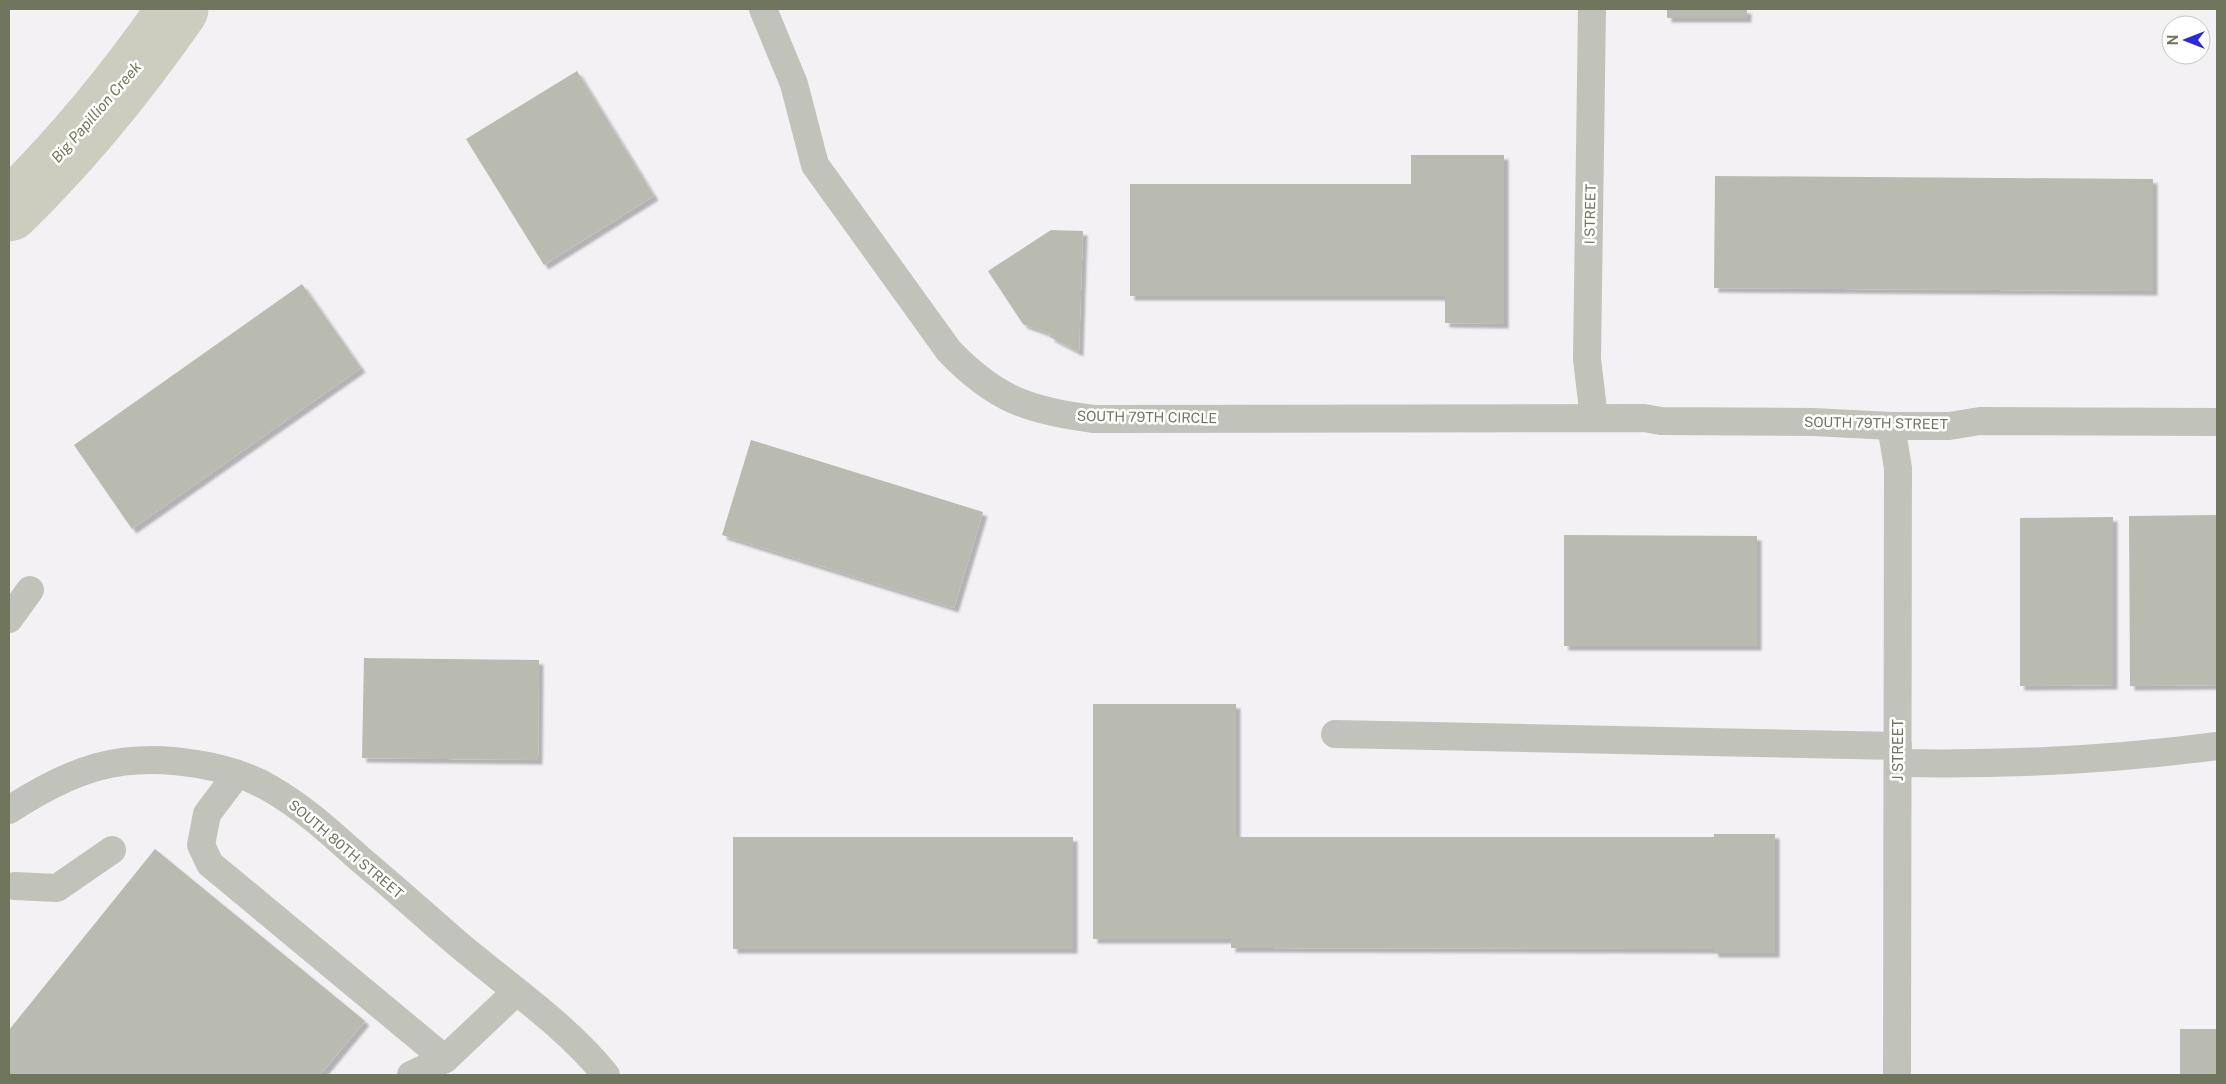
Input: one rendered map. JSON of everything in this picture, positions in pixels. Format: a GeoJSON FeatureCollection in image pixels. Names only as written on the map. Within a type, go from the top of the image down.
{"type":"FeatureCollection","features":[{"type":"Feature","properties":{"kind":"street","name":"SOUTH 79TH CIRCLE"},"geometry":{"type":"LineString","coordinates":[[764,9],[794,84],[815,165],[949,351],[965,368],[989,386],[1020,403],[1045,411],[1094,419],[1594,418]]}},
{"type":"Feature","properties":{"kind":"street","name":"I STREET"},"geometry":{"type":"LineString","coordinates":[[1592,9],[1588,359],[1594,418]]}},
{"type":"Feature","properties":{"kind":"street","name":"SOUTH 79TH STREET"},"geometry":{"type":"LineString","coordinates":[[1594,418],[1644,418],[1661,421],[1813,422],[1891,426],[1949,426],[1980,421],[2217,422]]}},
{"type":"Feature","properties":{"kind":"street","name":"J STREET"},"geometry":{"type":"LineString","coordinates":[[1891,426],[1898,468],[1897,1075]]}},
{"type":"Feature","properties":{"kind":"street"},"geometry":{"type":"LineString","coordinates":[[9,619],[30,590]]}},
{"type":"Feature","properties":{"kind":"street"},"geometry":{"type":"LineString","coordinates":[[1336,734],[1898,755],[1972,765],[2163,753],[2217,746]]}},
{"type":"Feature","properties":{"kind":"street","name":"SOUTH 80TH STREET"},"geometry":{"type":"LineString","coordinates":[[9,810],[41,790],[72,775],[108,763],[167,759],[222,768],[269,788],[302,810],[571,1038],[606,1075]]}},
{"type":"Feature","properties":{"kind":"street"},"geometry":{"type":"LineString","coordinates":[[237,774],[207,814],[201,845],[210,864],[445,1059]]}},
{"type":"Feature","properties":{"kind":"street"},"geometry":{"type":"LineString","coordinates":[[11,885],[57,888],[112,850]]}},
{"type":"Feature","properties":{"kind":"street"},"geometry":{"type":"LineString","coordinates":[[411,1075],[445,1059],[516,992]]}},
{"type":"Feature","properties":{"kind":"building"},"geometry":{"type":"Polygon","coordinates":[[[1667,9],[1747,9],[1747,18],[1667,18],[1667,9]]]}},
{"type":"Feature","properties":{"kind":"building"},"geometry":{"type":"Polygon","coordinates":[[[577,71],[654,196],[544,265],[466,139],[577,71]]]}},
{"type":"Feature","properties":{"kind":"building"},"geometry":{"type":"Polygon","coordinates":[[[1411,155],[1504,155],[1504,324],[1445,323],[1445,296],[1130,296],[1130,184],[1411,184],[1411,155]]]}},
{"type":"Feature","properties":{"kind":"building"},"geometry":{"type":"Polygon","coordinates":[[[1715,176],[2153,179],[2153,291],[1714,288],[1715,176]]]}},
{"type":"Feature","properties":{"kind":"building"},"geometry":{"type":"Polygon","coordinates":[[[1051,230],[1083,231],[1079,352],[1050,337],[1051,334],[1023,324],[988,271],[1051,230]]]}},
{"type":"Feature","properties":{"kind":"building"},"geometry":{"type":"Polygon","coordinates":[[[302,284],[361,368],[132,529],[74,445],[302,284]]]}},
{"type":"Feature","properties":{"kind":"building"},"geometry":{"type":"Polygon","coordinates":[[[751,440],[983,512],[954,608],[722,535],[751,440]]]}},
{"type":"Feature","properties":{"kind":"building"},"geometry":{"type":"Polygon","coordinates":[[[2217,515],[2217,685],[2130,686],[2129,516],[2217,515]]]}},
{"type":"Feature","properties":{"kind":"building"},"geometry":{"type":"Polygon","coordinates":[[[2113,517],[2113,685],[2020,686],[2020,518],[2113,517]]]}},
{"type":"Feature","properties":{"kind":"building"},"geometry":{"type":"Polygon","coordinates":[[[1564,535],[1757,536],[1757,646],[1564,646],[1564,535]]]}},
{"type":"Feature","properties":{"kind":"building"},"geometry":{"type":"Polygon","coordinates":[[[364,658],[539,660],[538,760],[362,758],[364,658]]]}},
{"type":"Feature","properties":{"kind":"building"},"geometry":{"type":"Polygon","coordinates":[[[1093,704],[1236,704],[1236,837],[1714,837],[1714,834],[1775,834],[1775,953],[1714,953],[1714,949],[1231,948],[1231,939],[1093,939],[1093,704]]]}},
{"type":"Feature","properties":{"kind":"building"},"geometry":{"type":"Polygon","coordinates":[[[733,837],[1073,837],[1073,949],[733,949],[733,837]]]}},
{"type":"Feature","properties":{"kind":"building"},"geometry":{"type":"Polygon","coordinates":[[[155,849],[365,1021],[320,1075],[9,1075],[9,1030],[155,849]]]}},
{"type":"Feature","properties":{"kind":"building"},"geometry":{"type":"Polygon","coordinates":[[[2180,1029],[2217,1029],[2217,1075],[2180,1075],[2180,1029]]]}},
{"type":"Feature","properties":{"kind":"waterway","name":"Big Papillion Creek"},"geometry":{"type":"LineString","coordinates":[[9,211],[55,164],[98,114],[178,9]]}}]}
